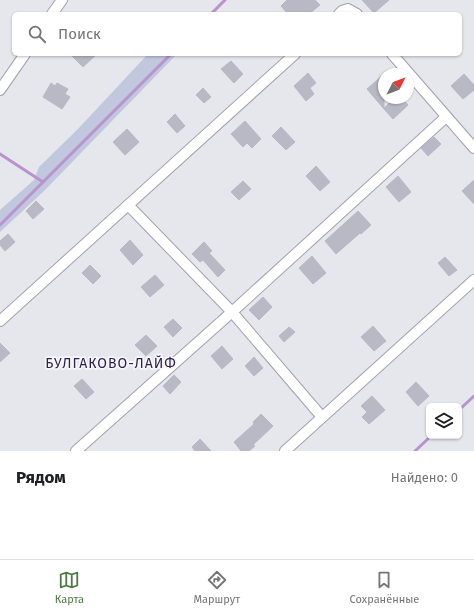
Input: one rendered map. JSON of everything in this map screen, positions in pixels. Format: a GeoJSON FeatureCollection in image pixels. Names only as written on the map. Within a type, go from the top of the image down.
{"type":"FeatureCollection","features":[{"type":"Feature","properties":{"kind":"street"},"geometry":{"type":"LineString","coordinates":[[53,12],[62,0]]}},
{"type":"Feature","properties":{"kind":"street"},"geometry":{"type":"LineString","coordinates":[[341,12],[348,10],[352,12]]}},
{"type":"Feature","properties":{"kind":"street"},"geometry":{"type":"LineString","coordinates":[[0,90],[24,56]]}},
{"type":"Feature","properties":{"kind":"street"},"geometry":{"type":"LineString","coordinates":[[1,319],[293,56]]}},
{"type":"Feature","properties":{"kind":"street"},"geometry":{"type":"LineString","coordinates":[[394,56],[474,148]]}},
{"type":"Feature","properties":{"kind":"street"},"geometry":{"type":"LineString","coordinates":[[76,451],[232,312],[446,117]]}},
{"type":"Feature","properties":{"kind":"street"},"geometry":{"type":"LineString","coordinates":[[128,205],[232,312],[322,416]]}},
{"type":"Feature","properties":{"kind":"street"},"geometry":{"type":"LineString","coordinates":[[285,451],[474,280]]}},
{"type":"Feature","properties":{"kind":"shaded area"},"geometry":{"type":"Polygon","coordinates":[[[146,56],[175,56],[44,191],[0,232],[0,210],[34,180],[39,167],[78,129],[146,56]]]}},
{"type":"Feature","properties":{"kind":"building"},"geometry":{"type":"Polygon","coordinates":[[[287,0],[315,0],[320,5],[311,12],[286,12],[281,6],[287,0]]]}},
{"type":"Feature","properties":{"kind":"building"},"geometry":{"type":"Polygon","coordinates":[[[362,0],[389,0],[375,12],[373,12],[362,0]]]}},
{"type":"Feature","properties":{"kind":"building"},"geometry":{"type":"Polygon","coordinates":[[[72,56],[95,56],[83,67],[72,56]]]}},
{"type":"Feature","properties":{"kind":"building"},"geometry":{"type":"Polygon","coordinates":[[[231,61],[243,74],[234,83],[221,69],[231,61]]]}},
{"type":"Feature","properties":{"kind":"building"},"geometry":{"type":"Polygon","coordinates":[[[308,73],[316,83],[310,88],[314,94],[306,101],[294,86],[308,73]]]}},
{"type":"Feature","properties":{"kind":"building"},"geometry":{"type":"Polygon","coordinates":[[[464,74],[474,85],[474,90],[463,99],[451,86],[464,74]]]}},
{"type":"Feature","properties":{"kind":"building"},"geometry":{"type":"Polygon","coordinates":[[[378,79],[378,102],[367,89],[378,79]]]}},
{"type":"Feature","properties":{"kind":"building"},"geometry":{"type":"Polygon","coordinates":[[[51,83],[55,86],[57,83],[68,89],[65,94],[70,97],[62,109],[43,97],[51,83]]]}},
{"type":"Feature","properties":{"kind":"building"},"geometry":{"type":"Polygon","coordinates":[[[203,88],[211,97],[204,103],[196,95],[203,88]]]}},
{"type":"Feature","properties":{"kind":"building"},"geometry":{"type":"Polygon","coordinates":[[[380,104],[384,104],[384,108],[388,104],[407,104],[408,105],[393,119],[380,104]]]}},
{"type":"Feature","properties":{"kind":"building"},"geometry":{"type":"Polygon","coordinates":[[[175,114],[185,126],[177,133],[167,122],[175,114]]]}},
{"type":"Feature","properties":{"kind":"building"},"geometry":{"type":"Polygon","coordinates":[[[245,121],[261,139],[252,148],[247,143],[243,147],[231,134],[245,121]]]}},
{"type":"Feature","properties":{"kind":"building"},"geometry":{"type":"Polygon","coordinates":[[[281,127],[295,142],[286,150],[272,136],[281,127]]]}},
{"type":"Feature","properties":{"kind":"building"},"geometry":{"type":"Polygon","coordinates":[[[127,129],[139,142],[125,155],[113,142],[127,129]]]}},
{"type":"Feature","properties":{"kind":"building"},"geometry":{"type":"Polygon","coordinates":[[[434,137],[441,144],[428,156],[421,148],[434,137]]]}},
{"type":"Feature","properties":{"kind":"building"},"geometry":{"type":"Polygon","coordinates":[[[316,166],[330,182],[320,191],[306,176],[316,166]]]}},
{"type":"Feature","properties":{"kind":"building"},"geometry":{"type":"Polygon","coordinates":[[[398,176],[411,192],[399,202],[386,187],[398,176]]]}},
{"type":"Feature","properties":{"kind":"building"},"geometry":{"type":"Polygon","coordinates":[[[474,180],[474,204],[462,191],[474,180]]]}},
{"type":"Feature","properties":{"kind":"building"},"geometry":{"type":"Polygon","coordinates":[[[243,181],[251,189],[239,200],[231,192],[243,181]]]}},
{"type":"Feature","properties":{"kind":"building"},"geometry":{"type":"Polygon","coordinates":[[[36,201],[44,209],[33,219],[26,211],[36,201]]]}},
{"type":"Feature","properties":{"kind":"building"},"geometry":{"type":"Polygon","coordinates":[[[358,211],[371,225],[336,254],[325,241],[358,211]]]}},
{"type":"Feature","properties":{"kind":"building"},"geometry":{"type":"Polygon","coordinates":[[[8,234],[15,242],[5,251],[0,245],[0,241],[8,234]]]}},
{"type":"Feature","properties":{"kind":"building"},"geometry":{"type":"Polygon","coordinates":[[[130,240],[143,255],[133,265],[120,250],[130,240]]]}},
{"type":"Feature","properties":{"kind":"building"},"geometry":{"type":"Polygon","coordinates":[[[204,242],[212,251],[209,253],[225,270],[218,277],[203,260],[200,262],[192,254],[204,242]]]}},
{"type":"Feature","properties":{"kind":"building"},"geometry":{"type":"Polygon","coordinates":[[[312,256],[326,273],[313,284],[299,268],[312,256]]]}},
{"type":"Feature","properties":{"kind":"building"},"geometry":{"type":"Polygon","coordinates":[[[445,257],[457,270],[449,276],[438,263],[445,257]]]}},
{"type":"Feature","properties":{"kind":"building"},"geometry":{"type":"Polygon","coordinates":[[[90,265],[101,276],[93,284],[82,273],[90,265]]]}},
{"type":"Feature","properties":{"kind":"building"},"geometry":{"type":"Polygon","coordinates":[[[155,275],[164,285],[150,297],[141,287],[155,275]]]}},
{"type":"Feature","properties":{"kind":"building"},"geometry":{"type":"Polygon","coordinates":[[[263,297],[272,307],[259,320],[249,310],[263,297]]]}},
{"type":"Feature","properties":{"kind":"building"},"geometry":{"type":"Polygon","coordinates":[[[173,319],[182,328],[173,337],[164,327],[173,319]]]}},
{"type":"Feature","properties":{"kind":"building"},"geometry":{"type":"Polygon","coordinates":[[[373,326],[386,341],[374,351],[361,337],[373,326]]]}},
{"type":"Feature","properties":{"kind":"building"},"geometry":{"type":"Polygon","coordinates":[[[289,327],[295,332],[284,342],[279,336],[289,327]]]}},
{"type":"Feature","properties":{"kind":"building"},"geometry":{"type":"Polygon","coordinates":[[[146,335],[157,346],[146,356],[135,345],[146,335]]]}},
{"type":"Feature","properties":{"kind":"building"},"geometry":{"type":"Polygon","coordinates":[[[0,343],[10,353],[0,362],[0,343]]]}},
{"type":"Feature","properties":{"kind":"building"},"geometry":{"type":"Polygon","coordinates":[[[222,346],[233,359],[222,369],[211,356],[222,346]]]}},
{"type":"Feature","properties":{"kind":"building"},"geometry":{"type":"Polygon","coordinates":[[[254,357],[263,368],[254,376],[245,366],[254,357]]]}},
{"type":"Feature","properties":{"kind":"building"},"geometry":{"type":"Polygon","coordinates":[[[174,375],[181,382],[170,394],[163,386],[174,375]]]}},
{"type":"Feature","properties":{"kind":"building"},"geometry":{"type":"Polygon","coordinates":[[[82,379],[94,392],[86,399],[74,386],[82,379]]]}},
{"type":"Feature","properties":{"kind":"building"},"geometry":{"type":"Polygon","coordinates":[[[416,382],[429,396],[418,406],[406,392],[416,382]]]}},
{"type":"Feature","properties":{"kind":"building"},"geometry":{"type":"Polygon","coordinates":[[[372,396],[385,410],[369,424],[362,417],[367,412],[361,406],[372,396]]]}},
{"type":"Feature","properties":{"kind":"building"},"geometry":{"type":"Polygon","coordinates":[[[261,414],[273,426],[253,445],[255,446],[249,451],[241,451],[234,442],[254,424],[253,422],[261,414]]]}},
{"type":"Feature","properties":{"kind":"building"},"geometry":{"type":"Polygon","coordinates":[[[200,439],[211,451],[195,451],[192,447],[200,439]]]}},
{"type":"Feature","properties":{"kind":"waterway"},"geometry":{"type":"LineString","coordinates":[[213,12],[225,0]]}},
{"type":"Feature","properties":{"kind":"waterway"},"geometry":{"type":"LineString","coordinates":[[0,225],[169,56]]}},
{"type":"Feature","properties":{"kind":"waterway"},"geometry":{"type":"LineString","coordinates":[[0,154],[43,182]]}},
{"type":"Feature","properties":{"kind":"waterway"},"geometry":{"type":"LineString","coordinates":[[462,407],[474,396]]}},
{"type":"Feature","properties":{"kind":"waterway"},"geometry":{"type":"LineString","coordinates":[[415,451],[428,439]]}},
{"type":"Feature","properties":{"kind":"district","name":"БУЛГАКОВО-ЛАЙФ"},"geometry":{"type":"Point","coordinates":[111,363]}}]}
